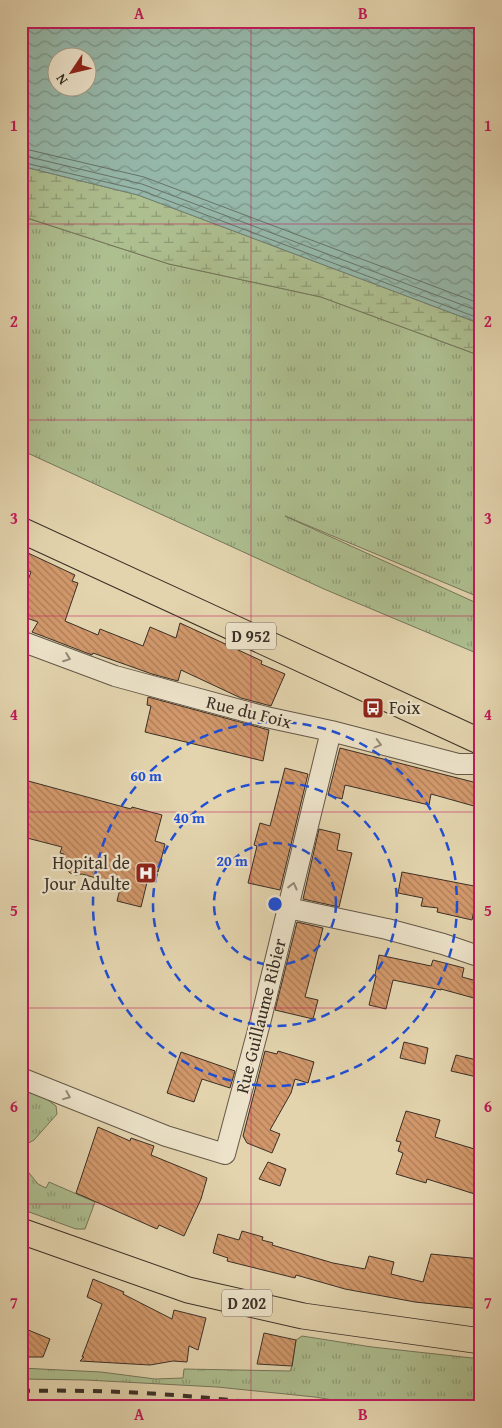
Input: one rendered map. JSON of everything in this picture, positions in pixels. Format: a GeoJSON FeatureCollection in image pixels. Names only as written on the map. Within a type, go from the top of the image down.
{"type":"FeatureCollection","features":[{"type":"Feature","properties":{"kind":"main road","name":"D 952"},"geometry":{"type":"LineString","coordinates":[[21,530],[481,742]]}},
{"type":"Feature","properties":{"kind":"main road","name":"D 202"},"geometry":{"type":"LineString","coordinates":[[21,1231],[188,1290],[303,1316],[481,1341]]}},
{"type":"Feature","properties":{"kind":"street","name":"Rue du Foix"},"geometry":{"type":"LineString","coordinates":[[21,641],[114,676],[266,717],[331,731],[458,764],[481,764]]}},
{"type":"Feature","properties":{"kind":"street","name":"Rue Guillaume Ribier"},"geometry":{"type":"LineString","coordinates":[[21,1078],[166,1136],[225,1154],[261,1019],[331,731]]}},
{"type":"Feature","properties":{"kind":"street"},"geometry":{"type":"LineString","coordinates":[[288,908],[387,929],[481,956]]}},
{"type":"Feature","properties":{"kind":"green space"},"geometry":{"type":"Polygon","coordinates":[[[21,166],[138,195],[481,324],[481,356],[321,297],[169,264],[21,216],[21,166]]]}},
{"type":"Feature","properties":{"kind":"green space"},"geometry":{"type":"Polygon","coordinates":[[[21,216],[169,264],[321,297],[481,356],[481,598],[285,516],[481,605],[481,655],[324,589],[21,450],[21,216]]]}},
{"type":"Feature","properties":{"kind":"green space"},"geometry":{"type":"Polygon","coordinates":[[[21,1089],[45,1098],[56,1106],[57,1114],[34,1140],[21,1147],[21,1089]]]}},
{"type":"Feature","properties":{"kind":"green space"},"geometry":{"type":"Polygon","coordinates":[[[21,1163],[38,1184],[46,1188],[49,1182],[95,1202],[85,1229],[76,1229],[21,1209],[21,1163]]]}},
{"type":"Feature","properties":{"kind":"green space"},"geometry":{"type":"Polygon","coordinates":[[[302,1336],[372,1347],[481,1359],[481,1407],[375,1407],[315,1397],[217,1387],[86,1380],[21,1379],[21,1368],[101,1372],[155,1379],[183,1378],[184,1369],[290,1371],[296,1340],[302,1336]]]}},
{"type":"Feature","properties":{"kind":"water"},"geometry":{"type":"Polygon","coordinates":[[[21,21],[481,21],[481,324],[138,195],[21,166],[21,21]]]}},
{"type":"Feature","properties":{"kind":"building"},"geometry":{"type":"Polygon","coordinates":[[[28,553],[75,575],[72,581],[78,583],[65,621],[98,635],[100,629],[143,646],[150,627],[176,638],[180,623],[262,661],[261,664],[285,674],[271,706],[241,698],[181,670],[178,681],[93,653],[92,655],[32,632],[38,622],[21,616],[21,598],[31,572],[23,568],[28,553]]]}},
{"type":"Feature","properties":{"kind":"building"},"geometry":{"type":"Polygon","coordinates":[[[148,697],[269,730],[263,761],[145,732],[151,706],[147,705],[148,697]]]}},
{"type":"Feature","properties":{"kind":"building"},"geometry":{"type":"Polygon","coordinates":[[[340,748],[481,784],[481,808],[431,794],[429,805],[345,785],[342,799],[328,795],[340,748]]]}},
{"type":"Feature","properties":{"kind":"building"},"geometry":{"type":"Polygon","coordinates":[[[285,768],[308,774],[280,890],[248,883],[257,846],[254,845],[260,823],[270,826],[285,768]]]}},
{"type":"Feature","properties":{"kind":"building"},"geometry":{"type":"Polygon","coordinates":[[[21,779],[131,809],[132,807],[162,815],[155,841],[165,844],[158,872],[150,870],[141,907],[117,901],[121,885],[82,874],[70,873],[64,866],[64,854],[60,853],[62,847],[27,838],[28,834],[21,832],[21,779]]]}},
{"type":"Feature","properties":{"kind":"building"},"geometry":{"type":"Polygon","coordinates":[[[319,829],[340,834],[337,850],[352,853],[339,907],[303,899],[319,829]]]}},
{"type":"Feature","properties":{"kind":"building"},"geometry":{"type":"Polygon","coordinates":[[[402,872],[479,887],[472,920],[437,912],[438,908],[421,906],[423,898],[398,893],[402,872]]]}},
{"type":"Feature","properties":{"kind":"building"},"geometry":{"type":"Polygon","coordinates":[[[297,922],[323,928],[305,997],[318,1000],[313,1019],[275,1010],[297,922]]]}},
{"type":"Feature","properties":{"kind":"building"},"geometry":{"type":"Polygon","coordinates":[[[379,955],[431,966],[433,960],[464,968],[462,977],[481,982],[481,1000],[441,989],[393,980],[386,1009],[369,1005],[379,955]]]}},
{"type":"Feature","properties":{"kind":"building"},"geometry":{"type":"Polygon","coordinates":[[[404,1042],[428,1048],[425,1064],[400,1058],[404,1042]]]}},
{"type":"Feature","properties":{"kind":"building"},"geometry":{"type":"Polygon","coordinates":[[[265,1051],[277,1054],[278,1051],[314,1062],[308,1083],[295,1079],[291,1093],[270,1130],[280,1134],[272,1153],[247,1143],[243,1136],[265,1051]]]}},
{"type":"Feature","properties":{"kind":"building"},"geometry":{"type":"Polygon","coordinates":[[[181,1052],[235,1071],[230,1088],[202,1079],[194,1102],[167,1093],[181,1052]]]}},
{"type":"Feature","properties":{"kind":"building"},"geometry":{"type":"Polygon","coordinates":[[[456,1055],[481,1061],[477,1077],[451,1071],[456,1055]]]}},
{"type":"Feature","properties":{"kind":"building"},"geometry":{"type":"Polygon","coordinates":[[[406,1111],[440,1120],[435,1137],[481,1151],[481,1196],[427,1179],[426,1183],[396,1174],[403,1153],[398,1151],[401,1142],[396,1141],[406,1111]]]}},
{"type":"Feature","properties":{"kind":"building"},"geometry":{"type":"Polygon","coordinates":[[[98,1127],[130,1141],[131,1138],[154,1146],[151,1155],[207,1178],[201,1199],[184,1236],[159,1225],[157,1229],[76,1193],[98,1127]]]}},
{"type":"Feature","properties":{"kind":"building"},"geometry":{"type":"Polygon","coordinates":[[[268,1162],[286,1169],[280,1186],[259,1179],[268,1162]]]}},
{"type":"Feature","properties":{"kind":"building"},"geometry":{"type":"Polygon","coordinates":[[[242,1231],[263,1237],[262,1240],[273,1243],[272,1245],[333,1263],[365,1269],[369,1256],[394,1262],[391,1274],[423,1282],[431,1254],[481,1259],[481,1309],[415,1302],[345,1289],[296,1275],[295,1278],[227,1261],[228,1258],[213,1253],[218,1234],[239,1240],[242,1231]]]}},
{"type":"Feature","properties":{"kind":"building"},"geometry":{"type":"Polygon","coordinates":[[[93,1279],[124,1292],[123,1294],[172,1319],[174,1310],[206,1318],[198,1350],[189,1346],[187,1362],[173,1361],[150,1365],[80,1361],[84,1357],[82,1357],[102,1304],[87,1297],[93,1279]]]}},
{"type":"Feature","properties":{"kind":"building"},"geometry":{"type":"Polygon","coordinates":[[[21,1327],[50,1339],[43,1357],[21,1357],[21,1327]]]}},
{"type":"Feature","properties":{"kind":"building"},"geometry":{"type":"Polygon","coordinates":[[[264,1333],[296,1340],[292,1366],[257,1364],[264,1333]]]}},
{"type":"Feature","properties":{"kind":"railway"},"geometry":{"type":"LineString","coordinates":[[21,1391],[155,1394],[222,1399],[288,1407]]}},
{"type":"Feature","properties":{"kind":"railway"},"geometry":{"type":"LineString","coordinates":[[21,1402],[73,1402],[178,1407]]}},
{"type":"Feature","properties":{"kind":"place","name":"Foix"},"geometry":{"type":"Point","coordinates":[373,708]}},
{"type":"Feature","properties":{"kind":"place","name":"Hopital de Jour Adulte"},"geometry":{"type":"Point","coordinates":[146,873]}}]}
